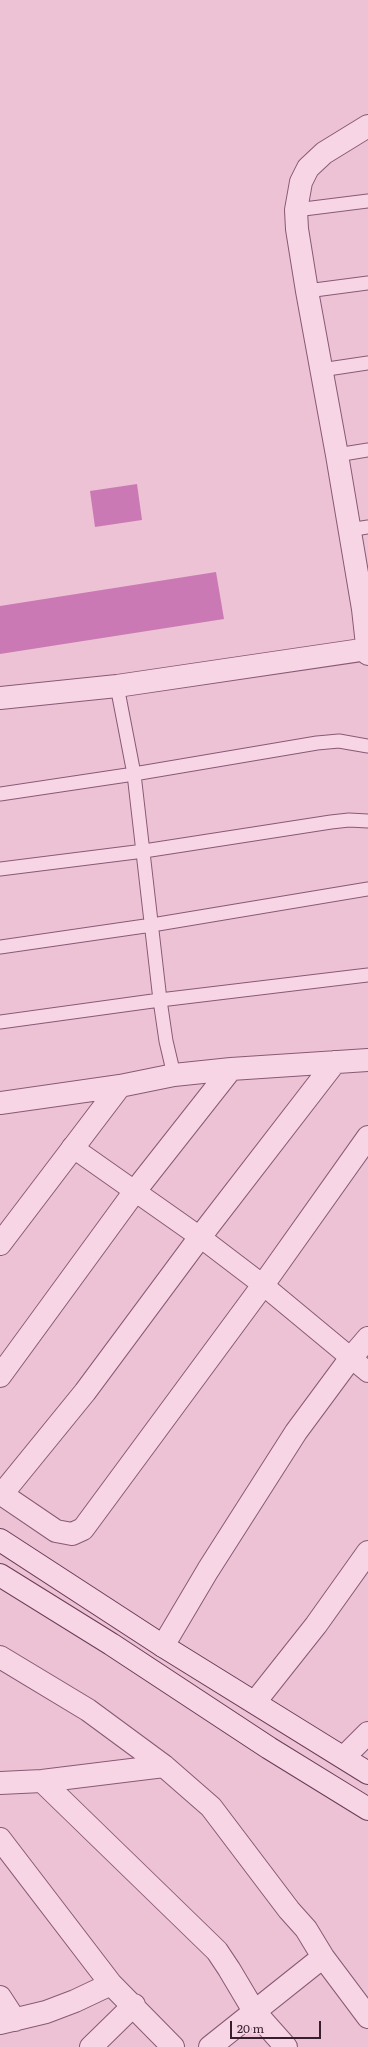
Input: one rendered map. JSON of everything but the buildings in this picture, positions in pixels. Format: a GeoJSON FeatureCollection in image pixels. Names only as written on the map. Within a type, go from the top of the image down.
{"type":"FeatureCollection","features":[{"type":"Feature","properties":{"kind":"street"},"geometry":{"type":"LineString","coordinates":[[368,126],[324,153],[308,168],[301,182],[296,210],[297,229],[320,370],[337,455],[358,529],[368,654]]}},
{"type":"Feature","properties":{"kind":"street"},"geometry":{"type":"LineString","coordinates":[[0,698],[117,686],[368,650]]}},
{"type":"Feature","properties":{"kind":"street"},"geometry":{"type":"LineString","coordinates":[[4,1107],[174,1075],[231,1069],[368,1060]]}},
{"type":"Feature","properties":{"kind":"street"},"geometry":{"type":"LineString","coordinates":[[335,1062],[200,1237],[85,1392],[1,1494],[33,1517],[56,1531],[72,1534],[83,1529],[264,1285],[368,1137]]}},
{"type":"Feature","properties":{"kind":"street"},"geometry":{"type":"LineString","coordinates":[[0,1376],[135,1191],[231,1069]]}},
{"type":"Feature","properties":{"kind":"street"},"geometry":{"type":"LineString","coordinates":[[0,1244],[72,1147],[120,1086]]}},
{"type":"Feature","properties":{"kind":"street"},"geometry":{"type":"LineString","coordinates":[[72,1147],[200,1237],[264,1285],[350,1359],[368,1372]]}},
{"type":"Feature","properties":{"kind":"street"},"geometry":{"type":"LineString","coordinates":[[163,1646],[208,1570],[292,1438],[350,1359],[368,1338]]}},
{"type":"Feature","properties":{"kind":"street"},"geometry":{"type":"LineString","coordinates":[[0,1540],[163,1646],[368,1773]]}},
{"type":"Feature","properties":{"kind":"street"},"geometry":{"type":"LineString","coordinates":[[255,1702],[316,1625],[368,1552]]}},
{"type":"Feature","properties":{"kind":"street"},"geometry":{"type":"LineString","coordinates":[[0,1575],[111,1644],[269,1748],[368,1808]]}},
{"type":"Feature","properties":{"kind":"street"},"geometry":{"type":"LineString","coordinates":[[0,1657],[88,1710],[164,1766],[211,1807],[289,1910],[306,1929],[324,1958],[368,2017]]}},
{"type":"Feature","properties":{"kind":"street"},"geometry":{"type":"LineString","coordinates":[[344,1757],[368,1733]]}},
{"type":"Feature","properties":{"kind":"street"},"geometry":{"type":"LineString","coordinates":[[0,1783],[42,1781],[164,1766]]}},
{"type":"Feature","properties":{"kind":"street"},"geometry":{"type":"LineString","coordinates":[[42,1781],[217,1951],[230,1969],[254,2011],[286,2047]]}},
{"type":"Feature","properties":{"kind":"street"},"geometry":{"type":"LineString","coordinates":[[0,1839],[112,1984],[173,2047]]}},
{"type":"Feature","properties":{"kind":"street"},"geometry":{"type":"LineString","coordinates":[[210,2047],[254,2011],[324,1958]]}},
{"type":"Feature","properties":{"kind":"street"},"geometry":{"type":"LineString","coordinates":[[0,1997],[7,2021],[46,2012],[112,1984]]}},
{"type":"Feature","properties":{"kind":"street"},"geometry":{"type":"LineString","coordinates":[[91,2047],[134,2005]]}},
{"type":"Feature","properties":{"kind":"lane"},"geometry":{"type":"LineString","coordinates":[[296,210],[368,201]]}},
{"type":"Feature","properties":{"kind":"lane"},"geometry":{"type":"LineString","coordinates":[[307,291],[368,283]]}},
{"type":"Feature","properties":{"kind":"lane"},"geometry":{"type":"LineString","coordinates":[[320,370],[368,363]]}},
{"type":"Feature","properties":{"kind":"lane"},"geometry":{"type":"LineString","coordinates":[[337,455],[368,450]]}},
{"type":"Feature","properties":{"kind":"lane"},"geometry":{"type":"LineString","coordinates":[[117,686],[134,774],[160,1000],[166,1041],[174,1075]]}},
{"type":"Feature","properties":{"kind":"lane"},"geometry":{"type":"LineString","coordinates":[[0,794],[134,774],[317,743],[339,741],[368,746]]}},
{"type":"Feature","properties":{"kind":"lane"},"geometry":{"type":"LineString","coordinates":[[0,869],[144,851],[331,822],[368,821]]}},
{"type":"Feature","properties":{"kind":"lane"},"geometry":{"type":"LineString","coordinates":[[0,947],[152,925],[368,889]]}},
{"type":"Feature","properties":{"kind":"lane"},"geometry":{"type":"LineString","coordinates":[[0,1022],[160,1000],[368,975]]}}]}
